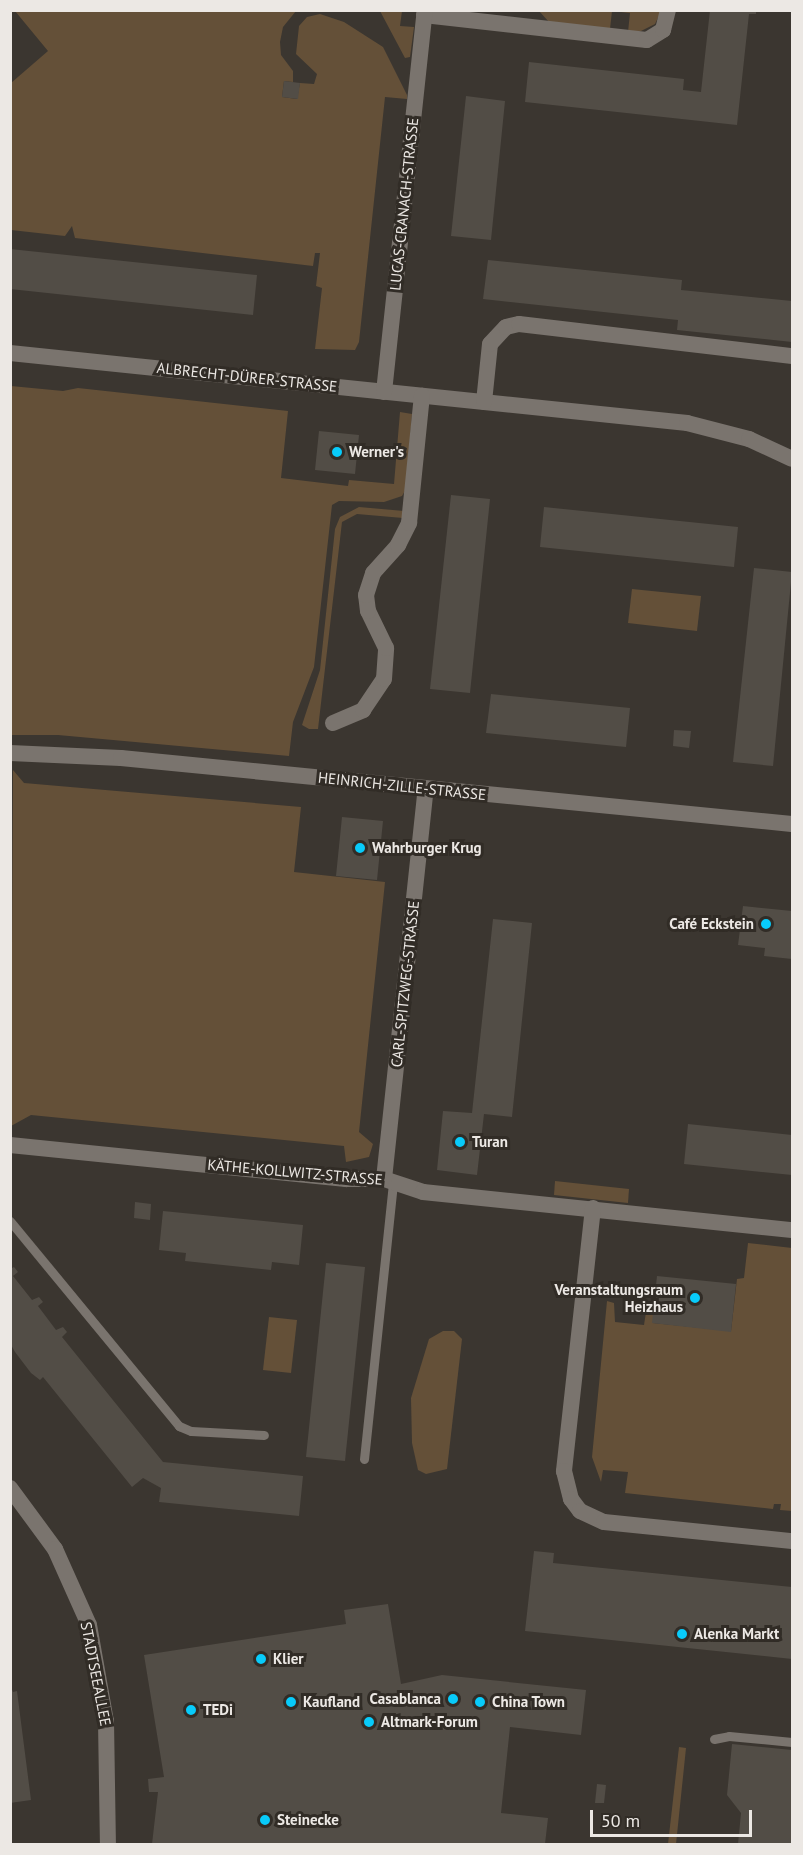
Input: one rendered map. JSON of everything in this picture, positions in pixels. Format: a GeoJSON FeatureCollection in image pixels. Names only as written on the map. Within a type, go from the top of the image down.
{"type":"FeatureCollection","features":[{"type":"Feature","properties":{"kind":"street","name":"LUCAS-CRANACH-STRASSE"},"geometry":{"type":"LineString","coordinates":[[384,392],[424,13],[647,40],[663,30],[668,10]]}},
{"type":"Feature","properties":{"kind":"street"},"geometry":{"type":"LineString","coordinates":[[484,402],[490,344],[506,327],[519,324],[792,356]]}},
{"type":"Feature","properties":{"kind":"street","name":"ALBRECHT-DÜRER-STRASSE"},"geometry":{"type":"LineString","coordinates":[[10,353],[717,428],[792,459]]}},
{"type":"Feature","properties":{"kind":"street"},"geometry":{"type":"LineString","coordinates":[[333,723],[363,710],[375,698],[384,679],[386,648],[368,611],[366,596],[373,573],[398,546],[409,523],[422,396]]}},
{"type":"Feature","properties":{"kind":"street","name":"HEINRICH-ZILLE-STRASSE"},"geometry":{"type":"LineString","coordinates":[[10,753],[110,757],[792,824]]}},
{"type":"Feature","properties":{"kind":"street","name":"CARL-SPITZWEG-STRASSE"},"geometry":{"type":"LineString","coordinates":[[388,1180],[426,789]]}},
{"type":"Feature","properties":{"kind":"street","name":"KÄTHE-KOLLWITZ-STRASSE"},"geometry":{"type":"LineString","coordinates":[[10,1145],[346,1179],[388,1180],[423,1192],[792,1230]]}},
{"type":"Feature","properties":{"kind":"street"},"geometry":{"type":"LineString","coordinates":[[593,1208],[564,1471],[571,1499],[580,1511],[604,1522],[792,1541]]}},
{"type":"Feature","properties":{"kind":"street","name":"STADTSEEALLEE"},"geometry":{"type":"LineString","coordinates":[[10,1488],[55,1549],[88,1625],[106,1721],[108,1845]]}},
{"type":"Feature","properties":{"kind":"lane"},"geometry":{"type":"LineString","coordinates":[[364,1458],[388,1180]]}},
{"type":"Feature","properties":{"kind":"lane"},"geometry":{"type":"LineString","coordinates":[[10,1221],[178,1426],[191,1431],[264,1435]]}},
{"type":"Feature","properties":{"kind":"lane"},"geometry":{"type":"LineString","coordinates":[[714,1739],[729,1736],[792,1742]]}},
{"type":"Feature","properties":{"kind":"shaded area"},"geometry":{"type":"Polygon","coordinates":[[[15,11],[296,11],[283,27],[280,42],[281,55],[293,71],[293,82],[284,81],[282,97],[297,99],[300,83],[314,84],[317,74],[296,54],[299,26],[307,17],[320,14],[344,22],[383,47],[407,99],[385,97],[359,342],[355,350],[315,349],[322,288],[316,286],[320,253],[315,253],[313,266],[75,238],[72,226],[65,236],[11,230],[11,83],[48,51],[15,11]]]}},
{"type":"Feature","properties":{"kind":"shaded area"},"geometry":{"type":"Polygon","coordinates":[[[380,11],[402,11],[400,26],[414,27],[410,57],[405,58],[380,11]]]}},
{"type":"Feature","properties":{"kind":"shaded area"},"geometry":{"type":"Polygon","coordinates":[[[539,11],[612,11],[610,29],[549,22],[539,11]]]}},
{"type":"Feature","properties":{"kind":"shaded area"},"geometry":{"type":"Polygon","coordinates":[[[612,11],[661,11],[655,24],[641,31],[628,32],[630,13],[612,11]]]}},
{"type":"Feature","properties":{"kind":"shaded area"},"geometry":{"type":"Polygon","coordinates":[[[11,386],[63,391],[78,388],[288,411],[281,478],[348,486],[349,480],[394,484],[400,412],[412,414],[406,489],[402,496],[384,502],[339,501],[332,505],[314,667],[293,722],[289,756],[58,735],[11,735],[11,386]]]}},
{"type":"Feature","properties":{"kind":"shaded area"},"geometry":{"type":"Polygon","coordinates":[[[359,507],[404,511],[403,518],[357,514],[342,522],[318,729],[309,729],[302,725],[320,670],[335,529],[340,517],[359,507]]]}},
{"type":"Feature","properties":{"kind":"shaded area"},"geometry":{"type":"Polygon","coordinates":[[[632,589],[701,596],[697,631],[628,623],[632,589]]]}},
{"type":"Feature","properties":{"kind":"shaded area"},"geometry":{"type":"Polygon","coordinates":[[[13,770],[24,783],[301,807],[294,872],[385,882],[359,1132],[373,1144],[369,1157],[346,1162],[344,1146],[31,1115],[11,1126],[13,770]]]}},
{"type":"Feature","properties":{"kind":"shaded area"},"geometry":{"type":"Polygon","coordinates":[[[555,1181],[629,1189],[628,1203],[554,1195],[555,1181]]]}},
{"type":"Feature","properties":{"kind":"shaded area"},"geometry":{"type":"Polygon","coordinates":[[[748,1243],[792,1248],[792,1511],[780,1510],[781,1504],[774,1504],[773,1509],[625,1493],[628,1472],[603,1470],[601,1482],[592,1457],[607,1301],[614,1303],[615,1322],[644,1325],[646,1312],[654,1312],[653,1323],[731,1331],[737,1279],[744,1278],[748,1243]]]}},
{"type":"Feature","properties":{"kind":"shaded area"},"geometry":{"type":"Polygon","coordinates":[[[269,1317],[297,1320],[291,1373],[263,1370],[269,1317]]]}},
{"type":"Feature","properties":{"kind":"shaded area"},"geometry":{"type":"Polygon","coordinates":[[[443,1331],[454,1331],[462,1339],[447,1469],[426,1474],[418,1470],[412,1443],[411,1398],[429,1339],[443,1331]]]}},
{"type":"Feature","properties":{"kind":"shaded area"},"geometry":{"type":"Polygon","coordinates":[[[679,1747],[686,1748],[676,1844],[668,1844],[679,1747]]]}},
{"type":"Feature","properties":{"kind":"building"},"geometry":{"type":"Polygon","coordinates":[[[710,10],[756,10],[756,14],[749,14],[737,125],[525,102],[529,62],[684,79],[683,90],[701,92],[710,10]]]}},
{"type":"Feature","properties":{"kind":"building"},"geometry":{"type":"Polygon","coordinates":[[[284,81],[300,83],[298,99],[282,97],[284,81]]]}},
{"type":"Feature","properties":{"kind":"building"},"geometry":{"type":"Polygon","coordinates":[[[466,96],[505,101],[491,240],[451,236],[466,96]]]}},
{"type":"Feature","properties":{"kind":"building"},"geometry":{"type":"Polygon","coordinates":[[[10,249],[257,275],[253,315],[10,289],[10,249]]]}},
{"type":"Feature","properties":{"kind":"building"},"geometry":{"type":"Polygon","coordinates":[[[488,260],[682,280],[681,290],[792,301],[792,342],[677,330],[678,320],[483,299],[488,260]]]}},
{"type":"Feature","properties":{"kind":"building","name":"Werner's"},"geometry":{"type":"Polygon","coordinates":[[[319,431],[359,435],[355,474],[315,470],[319,431]]]}},
{"type":"Feature","properties":{"kind":"building"},"geometry":{"type":"Polygon","coordinates":[[[451,495],[490,499],[470,693],[430,689],[451,495]]]}},
{"type":"Feature","properties":{"kind":"building"},"geometry":{"type":"Polygon","coordinates":[[[544,507],[738,527],[734,567],[540,547],[544,507]]]}},
{"type":"Feature","properties":{"kind":"building"},"geometry":{"type":"Polygon","coordinates":[[[754,568],[792,572],[773,766],[733,762],[754,568]]]}},
{"type":"Feature","properties":{"kind":"building"},"geometry":{"type":"Polygon","coordinates":[[[491,694],[630,708],[626,747],[486,733],[491,694]]]}},
{"type":"Feature","properties":{"kind":"building"},"geometry":{"type":"Polygon","coordinates":[[[674,730],[691,731],[689,748],[673,746],[674,730]]]}},
{"type":"Feature","properties":{"kind":"building","name":"Wahrburger Krug"},"geometry":{"type":"Polygon","coordinates":[[[342,817],[383,821],[377,880],[336,876],[342,817]]]}},
{"type":"Feature","properties":{"kind":"building"},"geometry":{"type":"Polygon","coordinates":[[[743,906],[792,911],[792,959],[764,956],[765,948],[738,945],[743,906]]]}},
{"type":"Feature","properties":{"kind":"building"},"geometry":{"type":"Polygon","coordinates":[[[493,919],[532,923],[512,1117],[484,1114],[477,1175],[437,1170],[443,1111],[472,1113],[493,919]]]}},
{"type":"Feature","properties":{"kind":"building"},"geometry":{"type":"Polygon","coordinates":[[[688,1124],[792,1135],[792,1175],[684,1164],[688,1124]]]}},
{"type":"Feature","properties":{"kind":"building"},"geometry":{"type":"Polygon","coordinates":[[[135,1202],[151,1204],[150,1220],[134,1218],[135,1202]]]}},
{"type":"Feature","properties":{"kind":"building"},"geometry":{"type":"Polygon","coordinates":[[[163,1211],[303,1225],[299,1265],[272,1262],[271,1270],[185,1261],[186,1253],[159,1250],[163,1211]]]}},
{"type":"Feature","properties":{"kind":"building"},"geometry":{"type":"Polygon","coordinates":[[[326,1263],[365,1267],[345,1461],[306,1457],[326,1263]]]}},
{"type":"Feature","properties":{"kind":"building"},"geometry":{"type":"Polygon","coordinates":[[[14,1267],[18,1272],[13,1276],[32,1300],[39,1297],[43,1302],[38,1306],[56,1330],[63,1327],[67,1332],[62,1337],[163,1462],[303,1476],[299,1516],[159,1502],[161,1488],[143,1478],[132,1487],[43,1377],[40,1380],[31,1373],[10,1343],[10,1269],[14,1267]]]}},
{"type":"Feature","properties":{"kind":"building","name":"Veranstaltungsraum Heizhaus"},"geometry":{"type":"Polygon","coordinates":[[[657,1276],[736,1284],[731,1332],[652,1323],[657,1276]]]}},
{"type":"Feature","properties":{"kind":"building"},"geometry":{"type":"Polygon","coordinates":[[[534,1551],[554,1553],[553,1563],[792,1587],[792,1659],[525,1631],[534,1551]]]}},
{"type":"Feature","properties":{"kind":"building","name":"Altmark-Forum"},"geometry":{"type":"Polygon","coordinates":[[[388,1604],[401,1684],[442,1675],[586,1690],[581,1735],[510,1727],[501,1813],[548,1818],[545,1844],[152,1844],[158,1792],[149,1792],[148,1779],[164,1777],[144,1655],[346,1624],[344,1610],[388,1604]]]}},
{"type":"Feature","properties":{"kind":"building"},"geometry":{"type":"Polygon","coordinates":[[[10,1685],[13,1692],[17,1691],[31,1800],[10,1803],[10,1685]]]}},
{"type":"Feature","properties":{"kind":"building"},"geometry":{"type":"Polygon","coordinates":[[[732,1744],[792,1750],[792,1844],[738,1844],[741,1813],[727,1795],[732,1744]]]}},
{"type":"Feature","properties":{"kind":"building"},"geometry":{"type":"Polygon","coordinates":[[[597,1784],[606,1785],[604,1803],[595,1803],[597,1784]]]}},
{"type":"Feature","properties":{"kind":"place","name":"Werner's"},"geometry":{"type":"Point","coordinates":[337,452]}},
{"type":"Feature","properties":{"kind":"place","name":"Wahrburger Krug"},"geometry":{"type":"Point","coordinates":[360,848]}},
{"type":"Feature","properties":{"kind":"place","name":"Café Eckstein"},"geometry":{"type":"Point","coordinates":[766,924]}},
{"type":"Feature","properties":{"kind":"place","name":"Turan"},"geometry":{"type":"Point","coordinates":[460,1142]}},
{"type":"Feature","properties":{"kind":"place","name":"Veranstaltungsraum Heizhaus"},"geometry":{"type":"Point","coordinates":[695,1298]}},
{"type":"Feature","properties":{"kind":"place","name":"Alenka Markt"},"geometry":{"type":"Point","coordinates":[682,1634]}},
{"type":"Feature","properties":{"kind":"place","name":"Klier"},"geometry":{"type":"Point","coordinates":[261,1659]}},
{"type":"Feature","properties":{"kind":"place","name":"Casablanca"},"geometry":{"type":"Point","coordinates":[453,1699]}},
{"type":"Feature","properties":{"kind":"place","name":"Kaufland"},"geometry":{"type":"Point","coordinates":[291,1702]}},
{"type":"Feature","properties":{"kind":"place","name":"China Town"},"geometry":{"type":"Point","coordinates":[480,1702]}},
{"type":"Feature","properties":{"kind":"place","name":"TEDi"},"geometry":{"type":"Point","coordinates":[191,1710]}},
{"type":"Feature","properties":{"kind":"place","name":"Altmark-Forum"},"geometry":{"type":"Point","coordinates":[369,1722]}},
{"type":"Feature","properties":{"kind":"place","name":"Steinecke"},"geometry":{"type":"Point","coordinates":[265,1820]}}]}
